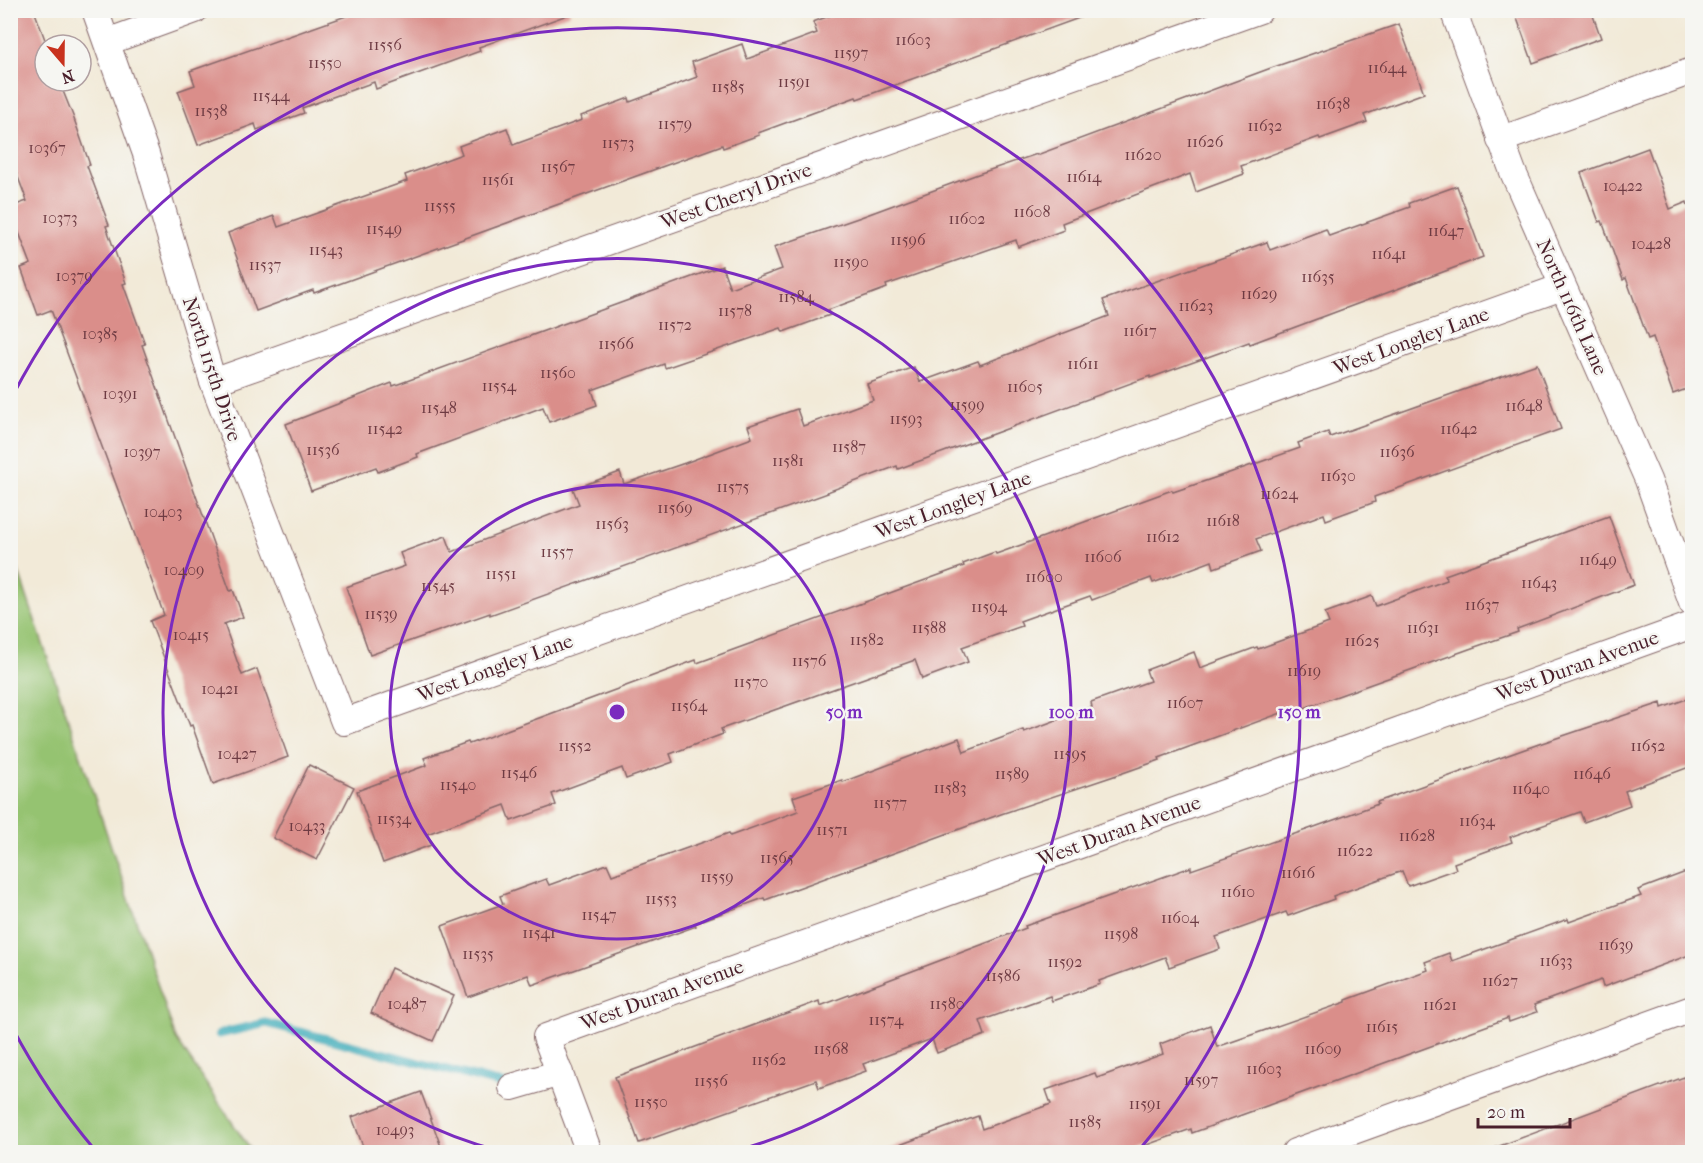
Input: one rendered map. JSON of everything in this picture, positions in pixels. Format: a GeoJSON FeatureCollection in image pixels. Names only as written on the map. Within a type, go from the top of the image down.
{"type":"FeatureCollection","features":[{"type":"Feature","properties":{"kind":"street","name":"North 115th Drive"},"geometry":{"type":"LineString","coordinates":[[95,10],[146,154],[213,382],[344,722]]}},
{"type":"Feature","properties":{"kind":"street"},"geometry":{"type":"LineString","coordinates":[[107,42],[195,10]]}},
{"type":"Feature","properties":{"kind":"street","name":"West Cheryl Drive"},"geometry":{"type":"LineString","coordinates":[[213,382],[1260,10]]}},
{"type":"Feature","properties":{"kind":"street","name":"North 116th Lane"},"geometry":{"type":"LineString","coordinates":[[1453,10],[1500,140],[1562,287],[1648,480],[1692,603]]}},
{"type":"Feature","properties":{"kind":"street"},"geometry":{"type":"LineString","coordinates":[[1500,140],[1692,71]]}},
{"type":"Feature","properties":{"kind":"street","name":"West Longley Lane"},"geometry":{"type":"LineString","coordinates":[[344,722],[1562,287]]}},
{"type":"Feature","properties":{"kind":"street","name":"West Duran Avenue"},"geometry":{"type":"LineString","coordinates":[[560,1073],[546,1037],[1692,625]]}},
{"type":"Feature","properties":{"kind":"street"},"geometry":{"type":"LineString","coordinates":[[1295,1152],[1692,1009]]}},
{"type":"Feature","properties":{"kind":"street"},"geometry":{"type":"LineString","coordinates":[[512,1087],[560,1073],[589,1152]]}},
{"type":"Feature","properties":{"kind":"green space"},"geometry":{"type":"Polygon","coordinates":[[[11,549],[176,1039],[252,1152],[11,1152],[11,549]]]}},
{"type":"Feature","properties":{"kind":"building"},"geometry":{"type":"Polygon","coordinates":[[[10,10],[34,10],[43,33],[33,33],[33,93],[64,93],[73,116],[90,165],[87,166],[109,225],[106,226],[126,283],[123,284],[145,344],[142,345],[230,591],[233,590],[243,617],[224,624],[242,675],[257,669],[288,757],[213,784],[150,621],[164,615],[139,546],[51,310],[38,315],[21,268],[31,264],[10,207],[27,201],[10,156],[10,10]]]}},
{"type":"Feature","properties":{"kind":"building"},"geometry":{"type":"Polygon","coordinates":[[[348,10],[569,10],[570,14],[479,47],[480,51],[376,89],[374,82],[302,108],[304,113],[257,130],[255,124],[198,145],[178,91],[195,85],[190,71],[349,15],[348,10]]]}},
{"type":"Feature","properties":{"kind":"building"},"geometry":{"type":"Polygon","coordinates":[[[845,10],[1089,10],[1090,14],[857,99],[856,97],[723,148],[722,145],[314,293],[313,290],[256,311],[228,233],[274,216],[278,227],[407,181],[405,175],[462,154],[459,146],[507,128],[513,145],[582,120],[581,116],[629,98],[630,102],[697,77],[692,62],[742,44],[747,59],[817,33],[813,22],[845,10]]]}},
{"type":"Feature","properties":{"kind":"building"},"geometry":{"type":"Polygon","coordinates":[[[1514,10],[1591,10],[1601,38],[1533,63],[1514,10]]]}},
{"type":"Feature","properties":{"kind":"building"},"geometry":{"type":"Polygon","coordinates":[[[1399,24],[1424,93],[1364,115],[1367,122],[1241,166],[1244,174],[1196,192],[1190,174],[1062,223],[1064,230],[1018,247],[1016,240],[886,285],[887,288],[828,310],[830,315],[783,332],[781,328],[665,368],[664,364],[592,390],[597,405],[549,422],[543,407],[417,454],[418,457],[378,472],[376,467],[311,491],[286,424],[392,383],[393,386],[722,266],[730,288],[782,269],[774,247],[1399,24]]]}},
{"type":"Feature","properties":{"kind":"building"},"geometry":{"type":"Polygon","coordinates":[[[1648,148],[1670,209],[1687,202],[1692,219],[1692,387],[1673,394],[1653,337],[1648,339],[1626,278],[1623,280],[1602,221],[1599,222],[1581,173],[1648,148]]]}},
{"type":"Feature","properties":{"kind":"building"},"geometry":{"type":"Polygon","coordinates":[[[1457,186],[1483,257],[1250,344],[1249,342],[1150,378],[1150,376],[490,615],[490,613],[370,655],[346,587],[405,566],[400,553],[446,536],[452,552],[579,504],[573,489],[620,472],[624,484],[685,463],[752,438],[748,426],[797,409],[803,426],[873,400],[867,384],[914,367],[920,382],[978,361],[980,365],[1109,316],[1103,300],[1267,242],[1270,250],[1326,229],[1329,236],[1410,207],[1409,203],[1457,186]]]}},
{"type":"Feature","properties":{"kind":"building"},"geometry":{"type":"Polygon","coordinates":[[[1537,364],[1561,429],[1374,497],[1375,502],[1326,520],[1324,514],[1256,539],[1261,551],[1214,568],[1212,561],[1153,583],[1151,578],[1092,600],[1090,596],[1020,621],[1022,626],[962,647],[968,662],[922,679],[915,660],[721,729],[723,734],[670,754],[673,762],[626,779],[622,768],[552,794],[556,805],[511,821],[505,805],[427,834],[431,845],[383,863],[357,791],[427,765],[424,758],[468,742],[469,744],[696,660],[697,663],[964,566],[963,564],[995,552],[996,554],[1172,490],[1173,492],[1300,448],[1298,443],[1328,432],[1330,437],[1537,364]]]}},
{"type":"Feature","properties":{"kind":"building"},"geometry":{"type":"Polygon","coordinates":[[[1609,516],[1634,585],[1517,629],[1518,632],[1293,712],[1292,709],[1159,758],[1160,760],[1001,814],[765,900],[764,898],[695,923],[696,926],[532,985],[528,975],[468,997],[442,926],[503,904],[500,896],[546,879],[549,885],[607,864],[612,875],[729,833],[730,836],[798,811],[793,797],[842,780],[843,782],[959,738],[964,752],[1023,730],[1024,732],[1092,707],[1091,702],[1150,681],[1146,670],[1194,652],[1200,668],[1257,647],[1258,649],[1329,623],[1325,613],[1372,596],[1376,606],[1447,580],[1445,575],[1609,516]]]}},
{"type":"Feature","properties":{"kind":"building"},"geometry":{"type":"Polygon","coordinates":[[[1692,697],[1692,766],[1625,791],[1630,805],[1584,822],[1580,812],[1510,837],[1512,842],[1454,863],[1456,869],[1408,886],[1402,871],[1333,896],[1334,899],[1288,916],[1286,912],[1216,937],[1220,949],[1169,967],[1165,957],[1052,1001],[1050,996],[980,1021],[985,1035],[937,1053],[932,1039],[863,1064],[866,1071],[819,1088],[816,1080],[639,1143],[615,1077],[819,1001],[820,1006],[1026,928],[1025,926],[1191,867],[1191,870],[1309,829],[1539,744],[1661,703],[1662,708],[1692,697]]]}},
{"type":"Feature","properties":{"kind":"building"},"geometry":{"type":"Polygon","coordinates":[[[309,765],[354,787],[317,860],[273,838],[309,765]]]}},
{"type":"Feature","properties":{"kind":"building"},"geometry":{"type":"Polygon","coordinates":[[[1686,872],[1692,891],[1692,954],[1603,987],[1601,980],[1534,1005],[1537,1012],[1509,1022],[1508,1018],[1192,1133],[1191,1129],[1127,1152],[887,1152],[886,1150],[978,1116],[982,1129],[1051,1104],[1046,1090],[1095,1073],[1097,1078],[1163,1054],[1160,1044],[1210,1025],[1217,1047],[1346,1002],[1346,1000],[1428,970],[1425,962],[1449,953],[1452,961],[1568,919],[1569,922],[1641,896],[1638,890],[1686,872]]]}},
{"type":"Feature","properties":{"kind":"building"},"geometry":{"type":"Polygon","coordinates":[[[391,968],[454,996],[433,1041],[371,1013],[391,968]]]}},
{"type":"Feature","properties":{"kind":"building"},"geometry":{"type":"Polygon","coordinates":[[[1692,1074],[1692,1152],[1490,1152],[1489,1150],[1692,1074]]]}},
{"type":"Feature","properties":{"kind":"building"},"geometry":{"type":"Polygon","coordinates":[[[421,1092],[443,1152],[365,1152],[352,1117],[421,1092]]]}},
{"type":"Feature","properties":{"kind":"waterway"},"geometry":{"type":"LineString","coordinates":[[219,1034],[266,1023],[509,1086]]}}]}
